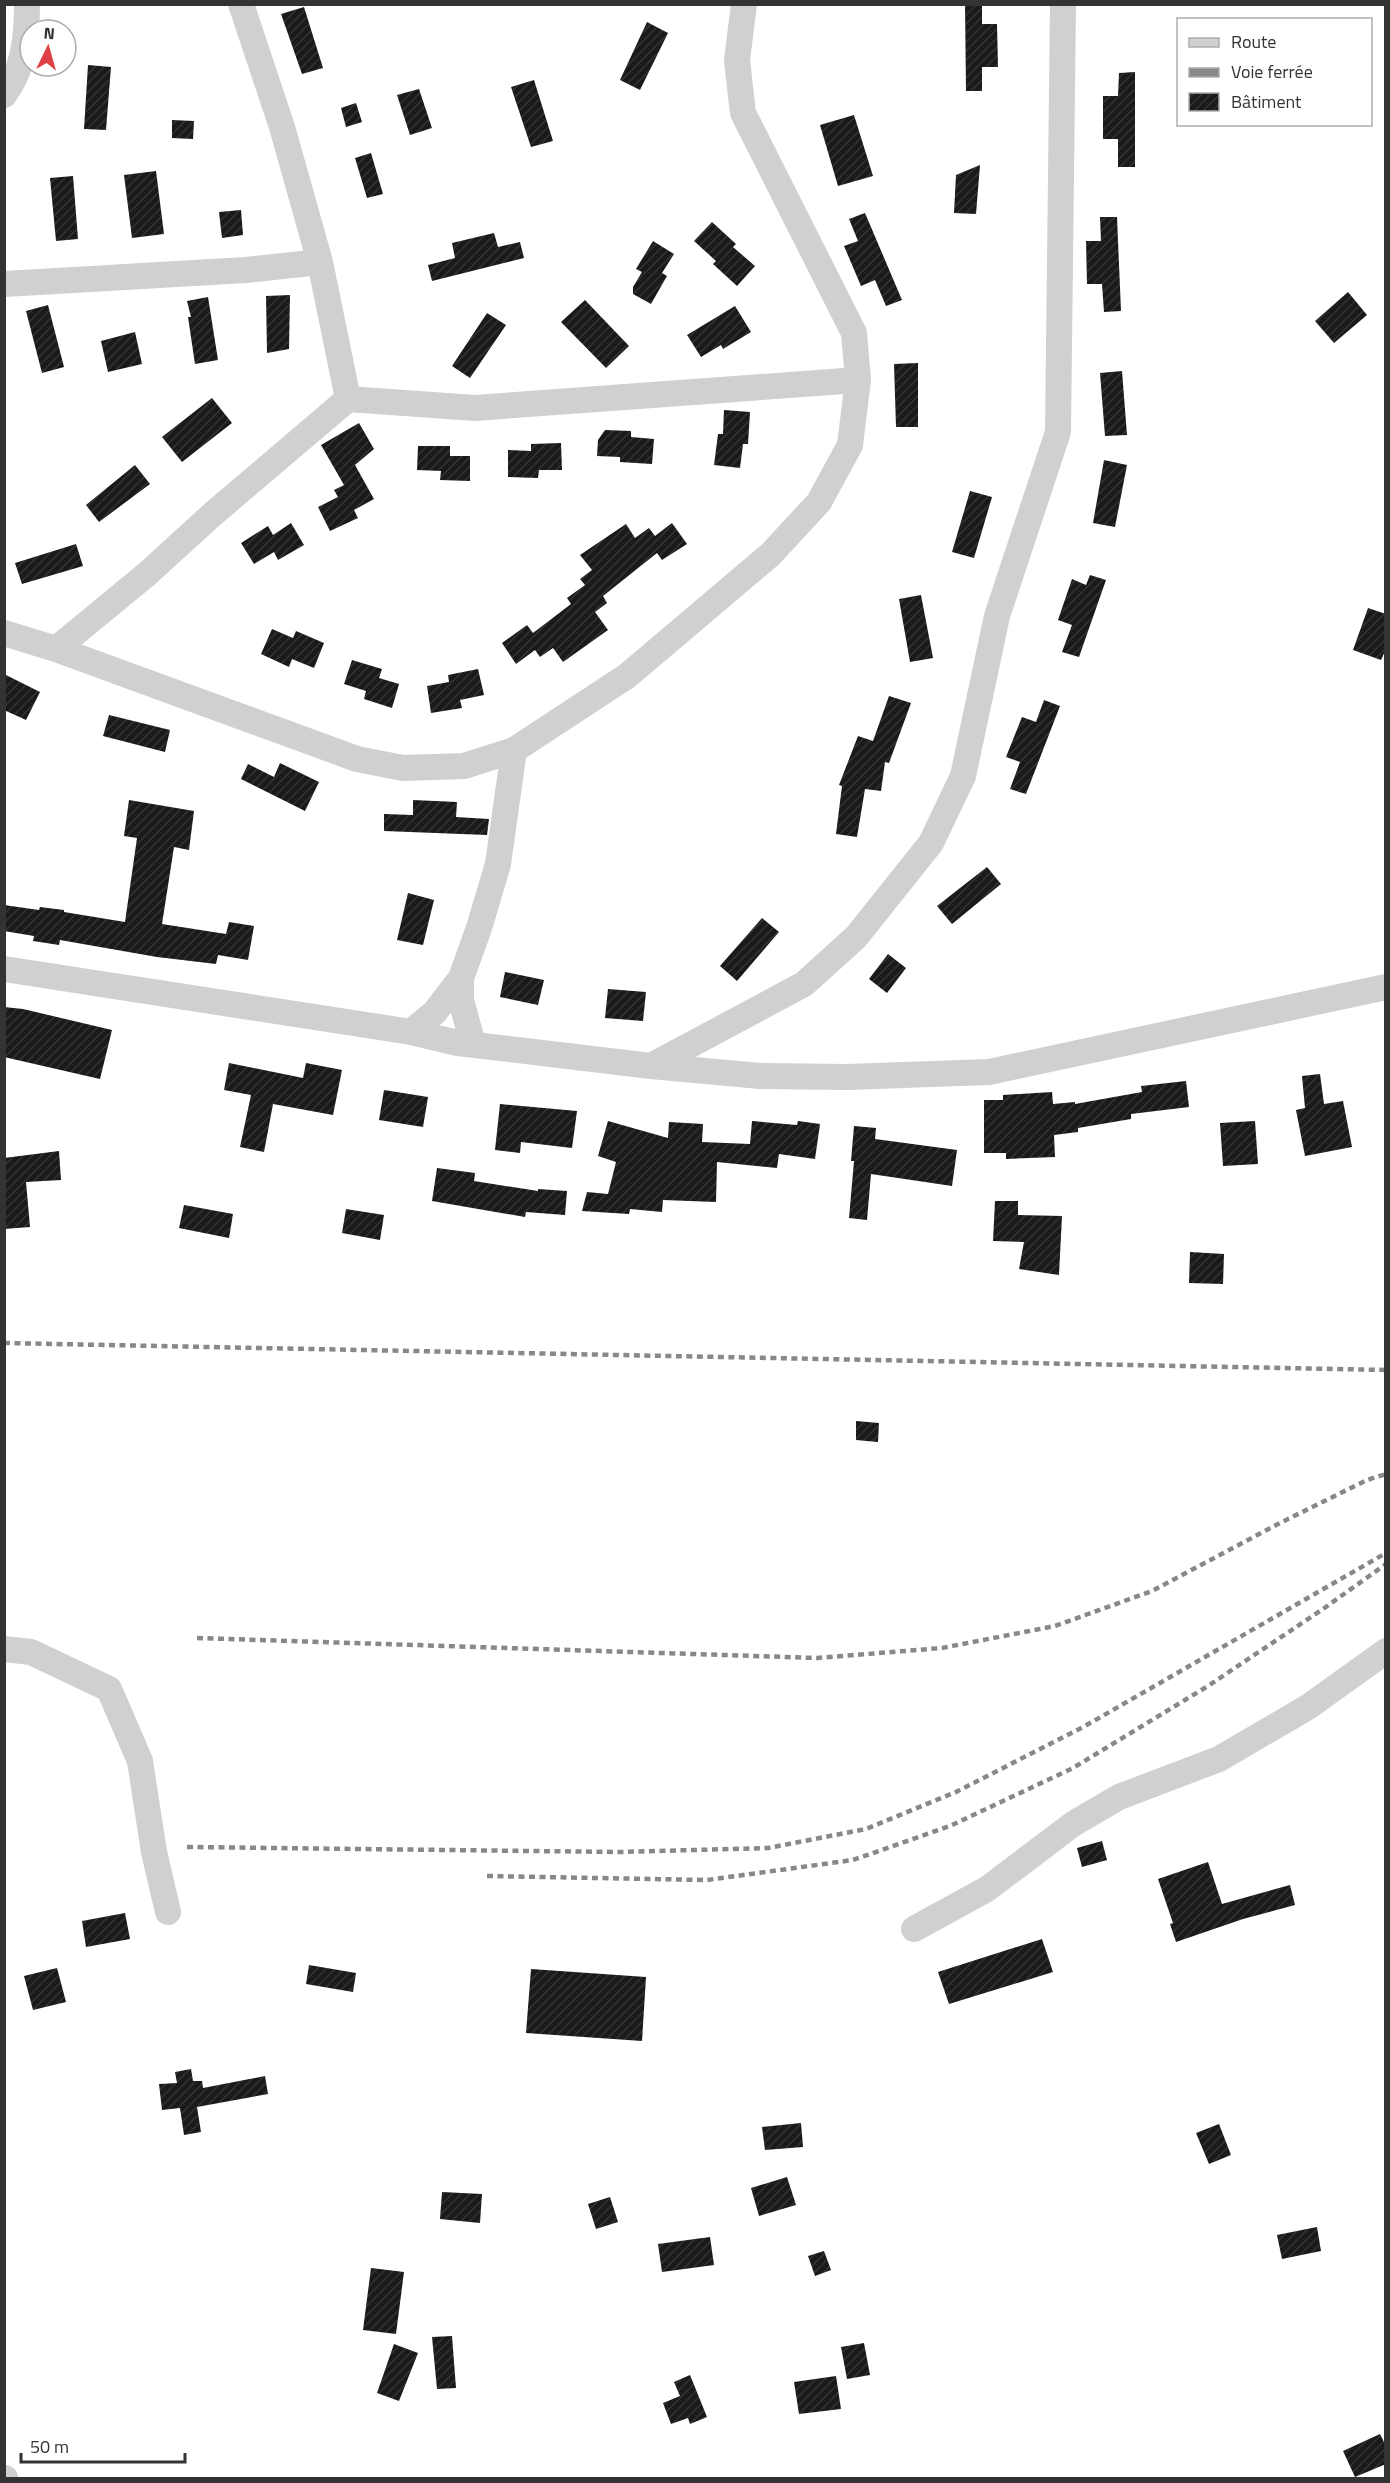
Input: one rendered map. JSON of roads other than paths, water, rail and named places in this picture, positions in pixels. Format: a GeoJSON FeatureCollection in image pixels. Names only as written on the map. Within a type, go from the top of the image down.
{"type":"FeatureCollection","features":[{"type":"Feature","properties":{"kind":"street"},"geometry":{"type":"LineString","coordinates":[[4,95],[21,61],[27,33],[27,4]]}},
{"type":"Feature","properties":{"kind":"street"},"geometry":{"type":"LineString","coordinates":[[240,4],[282,127],[320,262],[348,399]]}},
{"type":"Feature","properties":{"kind":"street"},"geometry":{"type":"LineString","coordinates":[[4,633],[56,649],[357,759],[403,768],[464,766],[514,750],[627,676],[771,554],[819,502],[850,445],[858,380],[854,333],[743,112],[737,60],[744,4]]}},
{"type":"Feature","properties":{"kind":"street"},"geometry":{"type":"LineString","coordinates":[[651,1066],[804,984],[856,937],[931,843],[963,776],[997,616],[1058,432],[1063,4]]}},
{"type":"Feature","properties":{"kind":"street"},"geometry":{"type":"LineString","coordinates":[[4,285],[246,270],[320,262]]}},
{"type":"Feature","properties":{"kind":"street"},"geometry":{"type":"LineString","coordinates":[[56,649],[147,574],[214,513],[348,399],[475,408],[858,380]]}},
{"type":"Feature","properties":{"kind":"street"},"geometry":{"type":"LineString","coordinates":[[473,1044],[461,1000],[461,978],[498,864],[514,750]]}},
{"type":"Feature","properties":{"kind":"street"},"geometry":{"type":"LineString","coordinates":[[4,969],[411,1032],[473,1044],[651,1066],[760,1076],[989,1072],[1386,987]]}},
{"type":"Feature","properties":{"kind":"street"},"geometry":{"type":"LineString","coordinates":[[411,1032],[435,1012],[461,978]]}},
{"type":"Feature","properties":{"kind":"street"},"geometry":{"type":"LineString","coordinates":[[4,1649],[31,1652],[109,1689],[141,1761],[154,1852],[168,1912]]}},
{"type":"Feature","properties":{"kind":"street"},"geometry":{"type":"LineString","coordinates":[[914,1929],[987,1889],[1082,1819],[1119,1797],[1219,1759],[1308,1707],[1386,1651]]}},
{"type":"Feature","properties":{"kind":"railway"},"geometry":{"type":"LineString","coordinates":[[4,1343],[1386,1370]]}},
{"type":"Feature","properties":{"kind":"railway"},"geometry":{"type":"LineString","coordinates":[[197,1638],[817,1658],[942,1648],[1055,1626],[1152,1591],[1278,1524],[1367,1480],[1386,1474]]}},
{"type":"Feature","properties":{"kind":"railway"},"geometry":{"type":"LineString","coordinates":[[187,1847],[619,1852],[768,1848],[866,1829],[956,1792],[1085,1726],[1386,1553]]}},
{"type":"Feature","properties":{"kind":"railway"},"geometry":{"type":"LineString","coordinates":[[487,1876],[707,1880],[853,1860],[950,1826],[1073,1768],[1208,1686],[1386,1564]]}}]}
